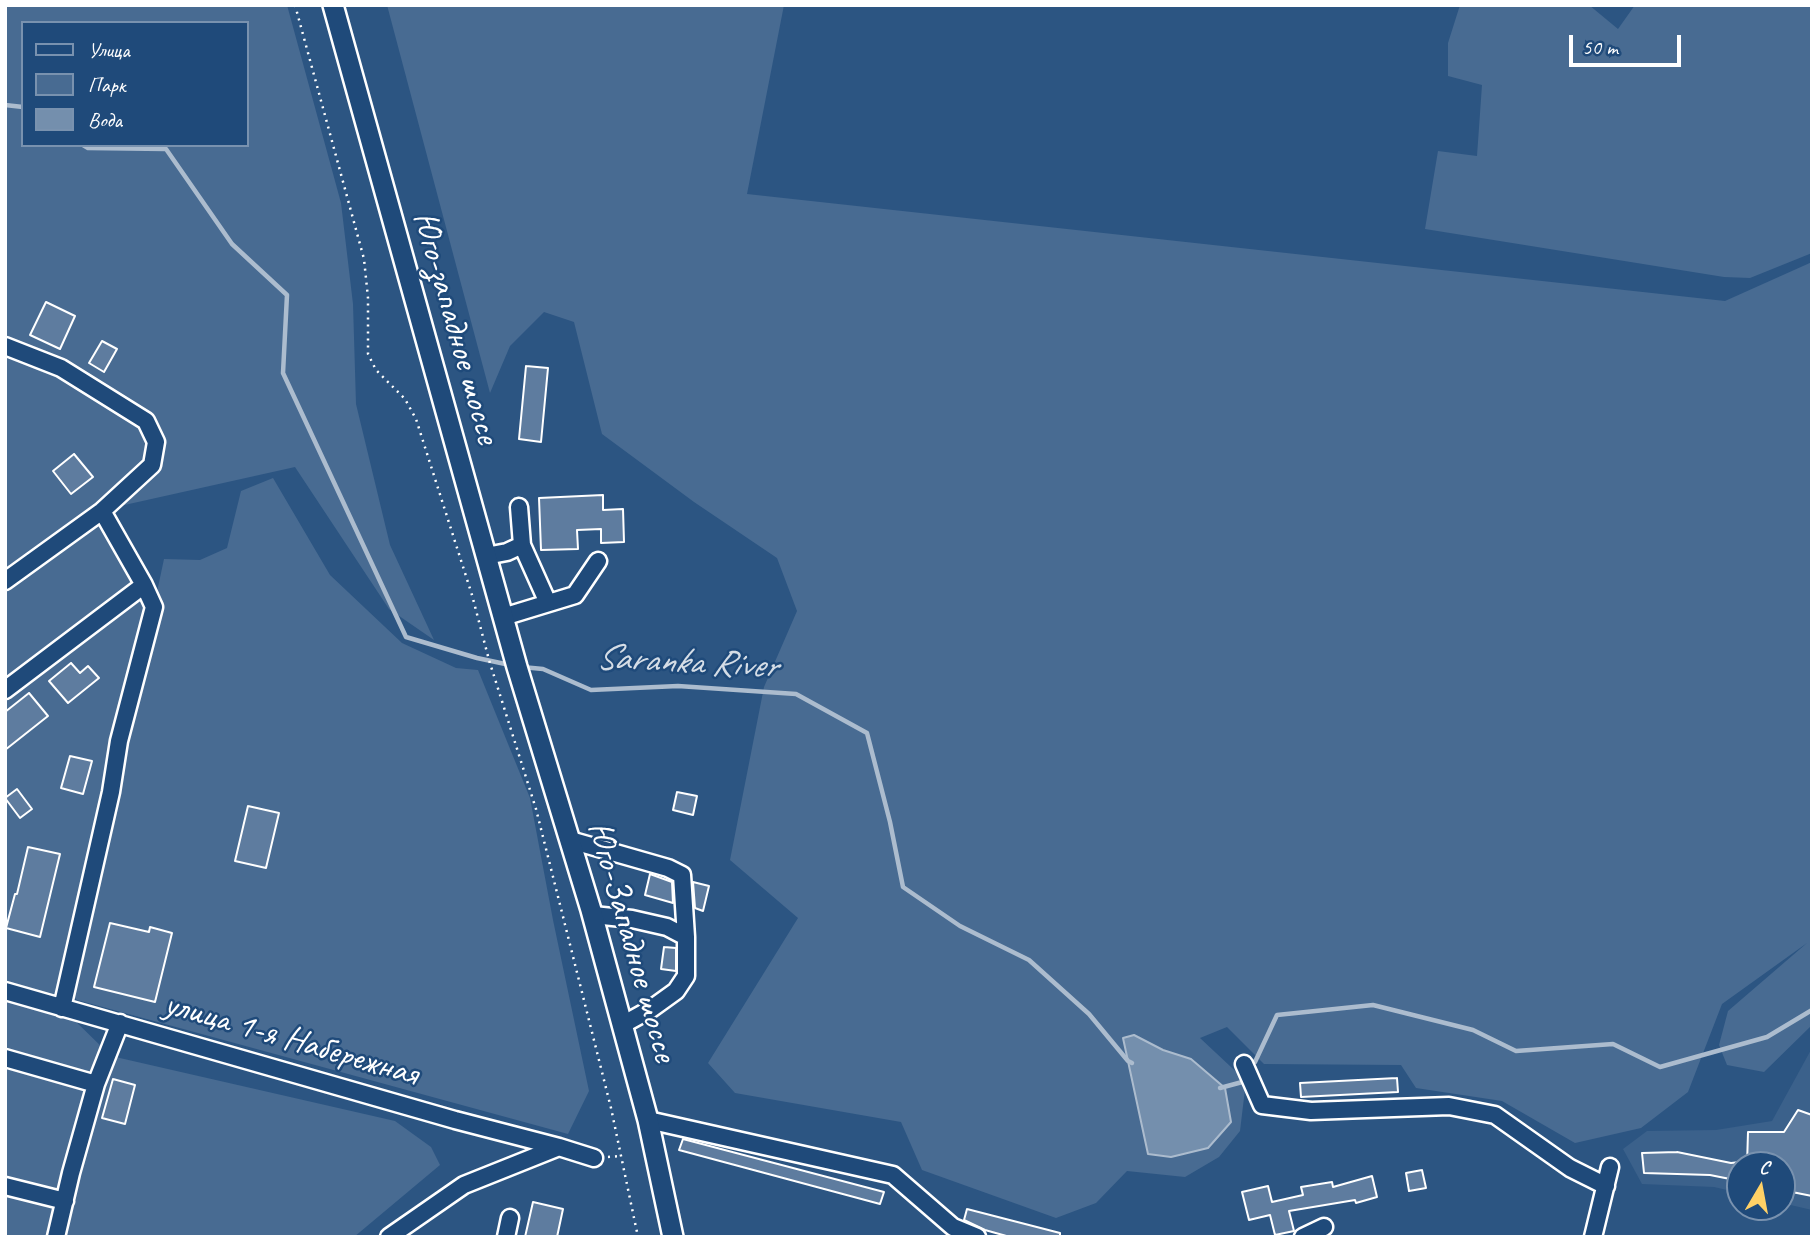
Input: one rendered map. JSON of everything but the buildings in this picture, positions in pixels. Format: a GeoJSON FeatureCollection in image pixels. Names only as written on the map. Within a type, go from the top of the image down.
{"type":"FeatureCollection","features":[{"type":"Feature","properties":{"kind":"main road","name":"Юго-западное шоссе"},"geometry":{"type":"LineString","coordinates":[[332,5],[517,667]]}},
{"type":"Feature","properties":{"kind":"main road","name":"Юго-Западное шоссе"},"geometry":{"type":"LineString","coordinates":[[517,667],[593,915],[648,1120],[673,1237]]}},
{"type":"Feature","properties":{"kind":"street"},"geometry":{"type":"LineString","coordinates":[[5,346],[61,368],[146,421],[156,442],[152,465],[102,511],[5,581]]}},
{"type":"Feature","properties":{"kind":"street"},"geometry":{"type":"LineString","coordinates":[[519,507],[522,545],[548,603]]}},
{"type":"Feature","properties":{"kind":"street"},"geometry":{"type":"LineString","coordinates":[[62,1008],[111,792],[119,741],[154,607],[102,511]]}},
{"type":"Feature","properties":{"kind":"street"},"geometry":{"type":"LineString","coordinates":[[486,556],[507,552],[522,545]]}},
{"type":"Feature","properties":{"kind":"street"},"geometry":{"type":"LineString","coordinates":[[503,617],[575,595],[598,561]]}},
{"type":"Feature","properties":{"kind":"street"},"geometry":{"type":"LineString","coordinates":[[5,690],[144,585]]}},
{"type":"Feature","properties":{"kind":"street"},"geometry":{"type":"LineString","coordinates":[[570,840],[668,868],[682,875],[686,937],[685,976],[676,991],[622,1026]]}},
{"type":"Feature","properties":{"kind":"street"},"geometry":{"type":"LineString","coordinates":[[593,915],[632,919],[667,927],[686,937]]}},
{"type":"Feature","properties":{"kind":"street","name":"улица 1-я Набережная"},"geometry":{"type":"LineString","coordinates":[[5,991],[455,1121],[594,1158]]}},
{"type":"Feature","properties":{"kind":"street"},"geometry":{"type":"LineString","coordinates":[[56,1237],[96,1084],[120,1023]]}},
{"type":"Feature","properties":{"kind":"street"},"geometry":{"type":"LineString","coordinates":[[5,1058],[96,1084]]}},
{"type":"Feature","properties":{"kind":"street"},"geometry":{"type":"LineString","coordinates":[[1244,1064],[1262,1105],[1311,1111],[1449,1106],[1495,1115],[1570,1168],[1606,1186]]}},
{"type":"Feature","properties":{"kind":"street"},"geometry":{"type":"LineString","coordinates":[[648,1120],[893,1175],[953,1227],[977,1237]]}},
{"type":"Feature","properties":{"kind":"street"},"geometry":{"type":"LineString","coordinates":[[388,1237],[464,1185],[559,1147]]}},
{"type":"Feature","properties":{"kind":"street"},"geometry":{"type":"LineString","coordinates":[[1593,1237],[1610,1167]]}},
{"type":"Feature","properties":{"kind":"street"},"geometry":{"type":"LineString","coordinates":[[5,1186],[65,1201]]}},
{"type":"Feature","properties":{"kind":"street"},"geometry":{"type":"LineString","coordinates":[[506,1237],[510,1218]]}},
{"type":"Feature","properties":{"kind":"street"},"geometry":{"type":"LineString","coordinates":[[1303,1237],[1325,1227]]}},
{"type":"Feature","properties":{"kind":"path"},"geometry":{"type":"LineString","coordinates":[[295,5],[364,259],[368,298],[368,354],[376,370],[405,399],[416,419],[472,595],[489,660],[536,808],[611,1108],[638,1237]]}},
{"type":"Feature","properties":{"kind":"shaded area"},"geometry":{"type":"Polygon","coordinates":[[[1812,1048],[1812,1210],[1796,1206],[1796,1151],[1726,1151],[1726,1190],[1642,1184],[1623,1149],[1647,1131],[1716,1130],[1772,1121],[1812,1048]]]}},
{"type":"Feature","properties":{"kind":"green space"},"geometry":{"type":"Polygon","coordinates":[[[5,5],[287,5],[341,203],[353,304],[356,404],[390,545],[434,640],[389,609],[295,467],[102,510],[154,606],[164,559],[200,560],[227,548],[241,491],[273,478],[330,575],[402,643],[456,668],[478,670],[530,798],[589,1091],[568,1134],[77,1000],[71,994],[62,1008],[111,1056],[395,1121],[431,1147],[440,1165],[354,1237],[5,1237],[5,5]]]}},
{"type":"Feature","properties":{"kind":"green space"},"geometry":{"type":"Polygon","coordinates":[[[387,5],[784,5],[747,194],[1725,301],[1812,262],[1812,1025],[1764,1072],[1727,1065],[1719,1045],[1728,1011],[1807,943],[1722,1004],[1688,1092],[1641,1128],[1575,1143],[1502,1101],[1416,1088],[1401,1065],[1264,1064],[1227,1027],[1200,1038],[1246,1081],[1240,1131],[1219,1157],[1185,1177],[1127,1171],[1096,1203],[1056,1218],[922,1170],[901,1122],[735,1093],[708,1063],[798,918],[730,860],[764,687],[797,611],[777,558],[694,502],[602,434],[574,322],[544,312],[510,346],[490,393],[387,5]],[[1135,1035],[1123,1038],[1148,1154],[1191,1059],[1163,1050],[1135,1035]]]}},
{"type":"Feature","properties":{"kind":"green space"},"geometry":{"type":"Polygon","coordinates":[[[1460,5],[1589,5],[1618,29],[1635,5],[1812,5],[1812,253],[1750,278],[1724,277],[1425,229],[1438,151],[1477,156],[1482,85],[1448,76],[1448,43],[1460,5]]]}},
{"type":"Feature","properties":{"kind":"water"},"geometry":{"type":"Polygon","coordinates":[[[1134,1035],[1163,1050],[1191,1059],[1225,1088],[1231,1122],[1208,1148],[1171,1157],[1148,1154],[1123,1038],[1134,1035]]]}},
{"type":"Feature","properties":{"kind":"waterway","name":"Saranka River"},"geometry":{"type":"LineString","coordinates":[[5,105],[21,107]]}},
{"type":"Feature","properties":{"kind":"waterway","name":"Saranka River"},"geometry":{"type":"LineString","coordinates":[[86,147],[166,149],[232,244],[287,295],[283,373],[406,637],[510,665]]}},
{"type":"Feature","properties":{"kind":"waterway","name":"Saranka River"},"geometry":{"type":"LineString","coordinates":[[522,667],[543,669],[591,690],[678,686],[796,694],[867,733],[890,822],[903,887],[960,926],[1029,960],[1089,1014],[1132,1063]]}},
{"type":"Feature","properties":{"kind":"waterway","name":"Saranka River"},"geometry":{"type":"LineString","coordinates":[[1255,1062],[1277,1015],[1373,1005],[1473,1030],[1516,1051],[1613,1044],[1660,1067],[1767,1037],[1812,1010]]}},
{"type":"Feature","properties":{"kind":"waterway","name":"Saranka River"},"geometry":{"type":"LineString","coordinates":[[1220,1088],[1246,1081]]}}]}
